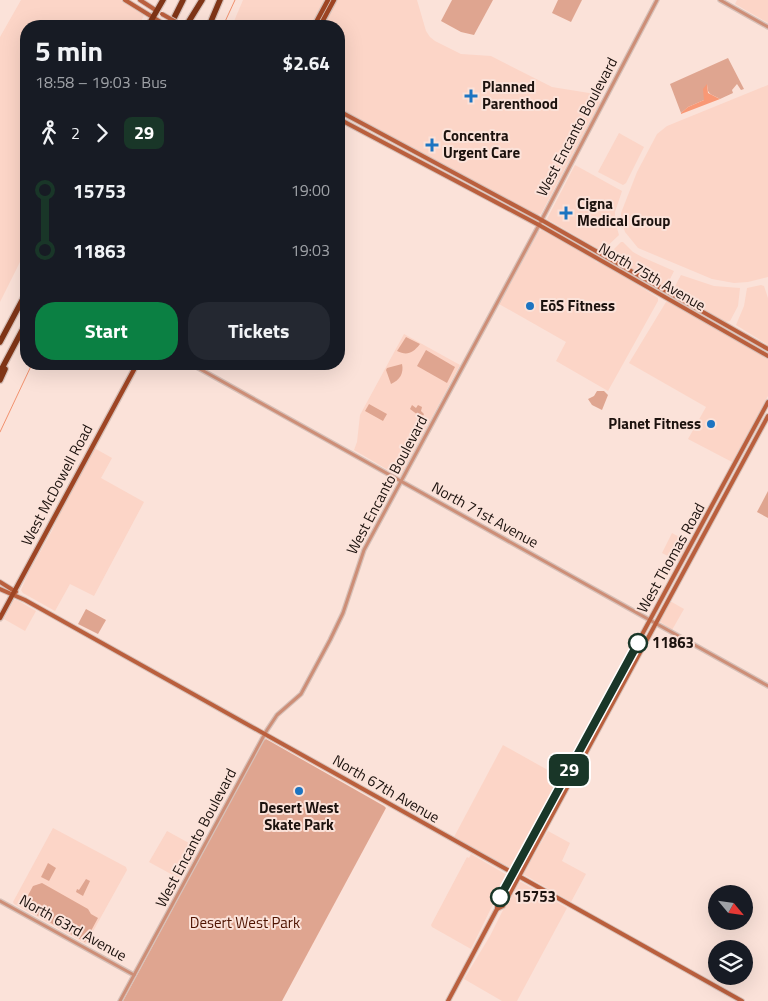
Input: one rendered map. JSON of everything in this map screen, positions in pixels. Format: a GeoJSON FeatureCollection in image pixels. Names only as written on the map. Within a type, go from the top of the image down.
{"type":"FeatureCollection","features":[{"type":"Feature","properties":{"kind":"highway"},"geometry":{"type":"LineString","coordinates":[[156,19],[163,0]]}},
{"type":"Feature","properties":{"kind":"highway"},"geometry":{"type":"LineString","coordinates":[[172,20],[184,0]]}},
{"type":"Feature","properties":{"kind":"highway"},"geometry":{"type":"LineString","coordinates":[[189,20],[202,0]]}},
{"type":"Feature","properties":{"kind":"highway"},"geometry":{"type":"LineString","coordinates":[[212,20],[220,0]]}},
{"type":"Feature","properties":{"kind":"highway"},"geometry":{"type":"LineString","coordinates":[[0,335],[20,304]]}},
{"type":"Feature","properties":{"kind":"highway"},"geometry":{"type":"LineString","coordinates":[[0,342],[20,305]]}},
{"type":"Feature","properties":{"kind":"highway"},"geometry":{"type":"LineString","coordinates":[[0,372],[19,337]]}},
{"type":"Feature","properties":{"kind":"highway"},"geometry":{"type":"LineString","coordinates":[[0,380],[19,337]]}},
{"type":"Feature","properties":{"kind":"main road"},"geometry":{"type":"LineString","coordinates":[[125,0],[156,19]]}},
{"type":"Feature","properties":{"kind":"main road"},"geometry":{"type":"LineString","coordinates":[[140,0],[174,20]]}},
{"type":"Feature","properties":{"kind":"main road"},"geometry":{"type":"LineString","coordinates":[[317,20],[328,0]]}},
{"type":"Feature","properties":{"kind":"main road"},"geometry":{"type":"LineString","coordinates":[[323,20],[334,0]]}},
{"type":"Feature","properties":{"kind":"main road","name":"North 75th Avenue"},"geometry":{"type":"LineString","coordinates":[[345,114],[542,220],[768,349]]}},
{"type":"Feature","properties":{"kind":"main road","name":"North 75th Avenue"},"geometry":{"type":"LineString","coordinates":[[345,122],[539,225],[768,356]]}},
{"type":"Feature","properties":{"kind":"main road"},"geometry":{"type":"LineString","coordinates":[[445,176],[472,187],[476,188],[478,186],[486,197]]}},
{"type":"Feature","properties":{"kind":"main road","name":"West McDowell Road"},"geometry":{"type":"LineString","coordinates":[[0,618],[134,370]]}},
{"type":"Feature","properties":{"kind":"main road","name":"West Thomas Road"},"geometry":{"type":"LineString","coordinates":[[497,910],[497,903],[513,873],[768,402]]}},
{"type":"Feature","properties":{"kind":"main road","name":"West Thomas Road"},"geometry":{"type":"LineString","coordinates":[[448,1001],[497,910],[503,906],[768,416]]}},
{"type":"Feature","properties":{"kind":"main road","name":"North 67th Avenue"},"geometry":{"type":"LineString","coordinates":[[0,582],[19,596],[742,1001]]}},
{"type":"Feature","properties":{"kind":"main road","name":"North 67th Avenue"},"geometry":{"type":"LineString","coordinates":[[0,589],[14,593]]}},
{"type":"Feature","properties":{"kind":"main road"},"geometry":{"type":"LineString","coordinates":[[612,690],[618,693]]}},
{"type":"Feature","properties":{"kind":"main road"},"geometry":{"type":"LineString","coordinates":[[590,732],[595,735]]}},
{"type":"Feature","properties":{"kind":"street","name":"West Encanto Boulevard"},"geometry":{"type":"LineString","coordinates":[[120,1001],[265,734],[277,715],[304,690],[340,621],[361,555],[542,220],[657,0]]}},
{"type":"Feature","properties":{"kind":"street"},"geometry":{"type":"LineString","coordinates":[[720,0],[768,27]]}},
{"type":"Feature","properties":{"kind":"street","name":"North 71st Avenue"},"geometry":{"type":"LineString","coordinates":[[202,370],[768,686]]}},
{"type":"Feature","properties":{"kind":"street","name":"North 63rd Avenue"},"geometry":{"type":"LineString","coordinates":[[0,900],[134,975]]}},
{"type":"Feature","properties":{"kind":"shaded area"},"geometry":{"type":"Polygon","coordinates":[[[21,0],[121,0],[144,15],[142,20],[20,20],[20,262],[0,302],[0,37],[21,0]]]}},
{"type":"Feature","properties":{"kind":"shaded area"},"geometry":{"type":"Polygon","coordinates":[[[243,0],[325,0],[314,20],[235,20],[243,0]]]}},
{"type":"Feature","properties":{"kind":"shaded area"},"geometry":{"type":"Polygon","coordinates":[[[336,0],[417,0],[426,31],[435,41],[461,54],[491,56],[552,87],[589,93],[599,98],[600,103],[541,214],[537,215],[345,112],[345,20],[326,20],[336,0]]]}},
{"type":"Feature","properties":{"kind":"shaded area"},"geometry":{"type":"Polygon","coordinates":[[[737,0],[768,0],[768,23],[735,4],[737,0]]]}},
{"type":"Feature","properties":{"kind":"shaded area"},"geometry":{"type":"Polygon","coordinates":[[[707,84],[708,93],[720,99],[681,114],[688,107],[704,100],[703,89],[707,84]]]}},
{"type":"Feature","properties":{"kind":"shaded area"},"geometry":{"type":"Polygon","coordinates":[[[768,85],[768,277],[734,283],[712,279],[638,248],[625,232],[621,213],[637,172],[657,134],[667,126],[768,85]]]}},
{"type":"Feature","properties":{"kind":"shaded area"},"geometry":{"type":"Polygon","coordinates":[[[619,133],[644,147],[626,183],[623,185],[598,172],[619,133]]]}},
{"type":"Feature","properties":{"kind":"shaded area"},"geometry":{"type":"Polygon","coordinates":[[[575,165],[622,191],[615,212],[615,221],[619,235],[602,251],[547,219],[575,165]]]}},
{"type":"Feature","properties":{"kind":"shaded area"},"geometry":{"type":"Polygon","coordinates":[[[542,230],[593,258],[596,262],[603,264],[658,298],[608,391],[556,361],[566,342],[499,304],[539,231],[542,230]]]}},
{"type":"Feature","properties":{"kind":"shaded area"},"geometry":{"type":"Polygon","coordinates":[[[621,242],[642,257],[674,271],[667,285],[663,286],[611,257],[611,252],[621,242]]]}},
{"type":"Feature","properties":{"kind":"shaded area"},"geometry":{"type":"Polygon","coordinates":[[[681,275],[714,286],[740,288],[738,306],[730,321],[725,322],[674,291],[681,275]]]}},
{"type":"Feature","properties":{"kind":"shaded area"},"geometry":{"type":"Polygon","coordinates":[[[764,286],[768,298],[768,345],[736,325],[744,306],[747,288],[764,286]]]}},
{"type":"Feature","properties":{"kind":"shaded area"},"geometry":{"type":"Polygon","coordinates":[[[666,302],[768,358],[768,396],[732,462],[688,439],[706,407],[629,363],[666,302]]]}},
{"type":"Feature","properties":{"kind":"shaded area"},"geometry":{"type":"Polygon","coordinates":[[[404,334],[460,365],[400,477],[354,450],[357,442],[360,415],[404,334]]]}},
{"type":"Feature","properties":{"kind":"shaded area"},"geometry":{"type":"Polygon","coordinates":[[[96,449],[112,458],[101,478],[144,502],[94,596],[70,584],[55,611],[23,593],[21,590],[61,510],[96,449]]]}},
{"type":"Feature","properties":{"kind":"shaded area"},"geometry":{"type":"Polygon","coordinates":[[[672,533],[690,543],[679,562],[662,553],[672,533]]]}},
{"type":"Feature","properties":{"kind":"shaded area"},"geometry":{"type":"Polygon","coordinates":[[[14,600],[36,611],[25,631],[4,619],[14,600]]]}},
{"type":"Feature","properties":{"kind":"shaded area"},"geometry":{"type":"Polygon","coordinates":[[[670,601],[684,609],[672,630],[659,621],[670,601]]]}},
{"type":"Feature","properties":{"kind":"shaded area"},"geometry":{"type":"Polygon","coordinates":[[[503,745],[562,778],[514,867],[511,868],[454,837],[503,745]]]}},
{"type":"Feature","properties":{"kind":"shaded area"},"geometry":{"type":"Polygon","coordinates":[[[53,828],[126,867],[127,870],[86,944],[13,902],[53,828]]]}},
{"type":"Feature","properties":{"kind":"shaded area"},"geometry":{"type":"Polygon","coordinates":[[[167,831],[198,848],[189,869],[186,868],[180,879],[149,862],[167,831]]]}},
{"type":"Feature","properties":{"kind":"shaded area"},"geometry":{"type":"Polygon","coordinates":[[[548,831],[570,843],[562,861],[586,874],[571,902],[523,874],[548,831]]]}},
{"type":"Feature","properties":{"kind":"shaded area"},"geometry":{"type":"Polygon","coordinates":[[[471,854],[507,875],[508,878],[499,892],[471,949],[431,925],[467,857],[469,858],[471,854]]]}},
{"type":"Feature","properties":{"kind":"shaded area"},"geometry":{"type":"Polygon","coordinates":[[[521,882],[567,908],[517,1001],[502,1001],[464,979],[490,936],[516,884],[521,882]]]}},
{"type":"Feature","properties":{"kind":"green space"},"geometry":{"type":"Polygon","coordinates":[[[452,0],[493,0],[474,35],[461,32],[441,21],[452,0]]]}},
{"type":"Feature","properties":{"kind":"green space"},"geometry":{"type":"Polygon","coordinates":[[[558,0],[582,0],[571,22],[552,13],[558,0]]]}},
{"type":"Feature","properties":{"kind":"green space"},"geometry":{"type":"Polygon","coordinates":[[[728,58],[744,89],[741,90],[737,84],[732,90],[733,93],[720,99],[709,92],[708,84],[704,100],[688,107],[681,113],[670,84],[728,58]]]}},
{"type":"Feature","properties":{"kind":"green space"},"geometry":{"type":"Polygon","coordinates":[[[406,337],[420,344],[410,353],[397,351],[406,337]]]}},
{"type":"Feature","properties":{"kind":"green space"},"geometry":{"type":"Polygon","coordinates":[[[426,350],[455,367],[447,383],[417,366],[426,350]]]}},
{"type":"Feature","properties":{"kind":"green space"},"geometry":{"type":"Polygon","coordinates":[[[402,364],[401,376],[391,384],[387,368],[402,364]]]}},
{"type":"Feature","properties":{"kind":"green space"},"geometry":{"type":"Polygon","coordinates":[[[597,391],[604,391],[608,395],[602,410],[592,405],[588,399],[594,396],[597,391]]]}},
{"type":"Feature","properties":{"kind":"green space"},"geometry":{"type":"Polygon","coordinates":[[[369,404],[387,414],[383,421],[365,411],[369,404]]]}},
{"type":"Feature","properties":{"kind":"green space"},"geometry":{"type":"Polygon","coordinates":[[[412,405],[416,408],[418,405],[422,407],[421,411],[424,414],[422,418],[410,409],[412,405]]]}},
{"type":"Feature","properties":{"kind":"green space"},"geometry":{"type":"Polygon","coordinates":[[[768,491],[768,518],[757,512],[768,491]]]}},
{"type":"Feature","properties":{"kind":"green space"},"geometry":{"type":"Polygon","coordinates":[[[86,609],[106,620],[98,634],[78,624],[86,609]]]}},
{"type":"Feature","properties":{"kind":"green space","name":"Desert West Park"},"geometry":{"type":"Polygon","coordinates":[[[266,739],[386,808],[282,1001],[123,1001],[263,741],[266,739]]]}},
{"type":"Feature","properties":{"kind":"green space"},"geometry":{"type":"Polygon","coordinates":[[[48,863],[56,868],[49,881],[41,877],[48,863]]]}},
{"type":"Feature","properties":{"kind":"green space"},"geometry":{"type":"Polygon","coordinates":[[[86,879],[90,881],[83,896],[76,892],[86,879]]]}},
{"type":"Feature","properties":{"kind":"green space"},"geometry":{"type":"Polygon","coordinates":[[[42,883],[88,909],[91,914],[98,918],[85,942],[24,908],[24,903],[33,886],[42,883]]]}},
{"type":"Feature","properties":{"kind":"waterway"},"geometry":{"type":"LineString","coordinates":[[226,20],[235,0]]}},
{"type":"Feature","properties":{"kind":"waterway"},"geometry":{"type":"LineString","coordinates":[[0,432],[29,370]]}},
{"type":"Feature","properties":{"kind":"bus line","name":"29"},"geometry":{"type":"LineString","coordinates":[[500,897],[638,643]]}},
{"type":"Feature","properties":{"kind":"place","name":"Planned Parenthood"},"geometry":{"type":"Point","coordinates":[471,96]}},
{"type":"Feature","properties":{"kind":"place","name":"Concentra Urgent Care"},"geometry":{"type":"Point","coordinates":[432,145]}},
{"type":"Feature","properties":{"kind":"place","name":"Cigna Medical Group"},"geometry":{"type":"Point","coordinates":[566,213]}},
{"type":"Feature","properties":{"kind":"place","name":"EōS Fitness"},"geometry":{"type":"Point","coordinates":[530,306]}},
{"type":"Feature","properties":{"kind":"place","name":"Planet Fitness"},"geometry":{"type":"Point","coordinates":[711,424]}},
{"type":"Feature","properties":{"kind":"place","name":"11863"},"geometry":{"type":"Point","coordinates":[638,643]}},
{"type":"Feature","properties":{"kind":"place","name":"Desert West Skate Park"},"geometry":{"type":"Point","coordinates":[299,791]}},
{"type":"Feature","properties":{"kind":"place","name":"15753"},"geometry":{"type":"Point","coordinates":[500,897]}}]}
